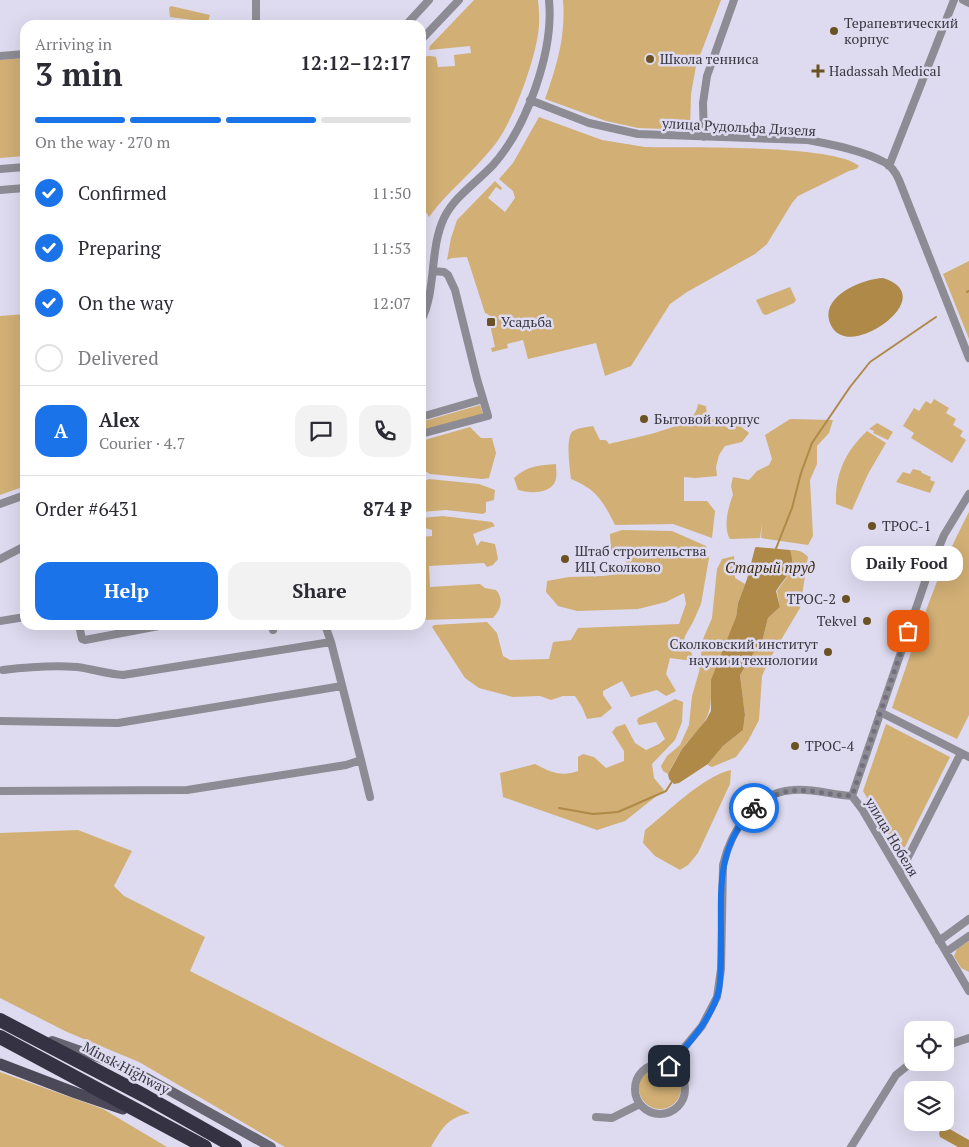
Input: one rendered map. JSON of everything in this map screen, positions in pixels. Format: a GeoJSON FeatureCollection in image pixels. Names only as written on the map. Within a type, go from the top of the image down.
{"type":"FeatureCollection","features":[{"type":"Feature","properties":{"kind":"highway","name":"Minsk Highway"},"geometry":{"type":"LineString","coordinates":[[0,1020],[145,1096],[235,1147]]}},
{"type":"Feature","properties":{"kind":"highway"},"geometry":{"type":"LineString","coordinates":[[0,1036],[205,1147]]}},
{"type":"Feature","properties":{"kind":"main road"},"geometry":{"type":"LineString","coordinates":[[16,1028],[138,1073],[271,1147]]}},
{"type":"Feature","properties":{"kind":"main road"},"geometry":{"type":"LineString","coordinates":[[0,1064],[110,1104],[181,1133]]}},
{"type":"Feature","properties":{"kind":"street"},"geometry":{"type":"LineString","coordinates":[[256,0],[256,20]]}},
{"type":"Feature","properties":{"kind":"street"},"geometry":{"type":"LineString","coordinates":[[411,20],[429,0]]}},
{"type":"Feature","properties":{"kind":"street"},"geometry":{"type":"LineString","coordinates":[[426,35],[459,0]]}},
{"type":"Feature","properties":{"kind":"street"},"geometry":{"type":"LineString","coordinates":[[426,307],[434,271],[437,242],[446,213],[503,153],[518,128],[530,100],[546,49],[549,28],[549,0]]}},
{"type":"Feature","properties":{"kind":"street"},"geometry":{"type":"LineString","coordinates":[[704,136],[703,104],[707,76],[734,0]]}},
{"type":"Feature","properties":{"kind":"street"},"geometry":{"type":"LineString","coordinates":[[954,0],[889,166],[900,180],[969,358]]}},
{"type":"Feature","properties":{"kind":"street"},"geometry":{"type":"LineString","coordinates":[[963,0],[969,3]]}},
{"type":"Feature","properties":{"kind":"street"},"geometry":{"type":"LineString","coordinates":[[0,56],[20,54]]}},
{"type":"Feature","properties":{"kind":"street","name":"улица Рудольфа Дизеля"},"geometry":{"type":"LineString","coordinates":[[530,100],[588,123],[624,132],[655,136],[808,140],[869,156],[889,166]]}},
{"type":"Feature","properties":{"kind":"street"},"geometry":{"type":"LineString","coordinates":[[0,169],[20,167]]}},
{"type":"Feature","properties":{"kind":"street"},"geometry":{"type":"LineString","coordinates":[[0,190],[20,188]]}},
{"type":"Feature","properties":{"kind":"street"},"geometry":{"type":"LineString","coordinates":[[426,433],[488,416],[476,378],[455,290],[448,275],[444,272],[434,271]]}},
{"type":"Feature","properties":{"kind":"street"},"geometry":{"type":"LineString","coordinates":[[426,416],[483,399]]}},
{"type":"Feature","properties":{"kind":"street","name":"улица Нобеля"},"geometry":{"type":"LineString","coordinates":[[968,986],[862,809],[852,796],[935,555],[944,535],[969,494]]}},
{"type":"Feature","properties":{"kind":"street"},"geometry":{"type":"LineString","coordinates":[[0,504],[20,497]]}},
{"type":"Feature","properties":{"kind":"street"},"geometry":{"type":"LineString","coordinates":[[0,559],[20,549]]}},
{"type":"Feature","properties":{"kind":"street"},"geometry":{"type":"LineString","coordinates":[[0,621],[20,618]]}},
{"type":"Feature","properties":{"kind":"street"},"geometry":{"type":"LineString","coordinates":[[79,630],[80,636],[85,640],[138,630]]}},
{"type":"Feature","properties":{"kind":"street"},"geometry":{"type":"LineString","coordinates":[[327,630],[370,797]]}},
{"type":"Feature","properties":{"kind":"street"},"geometry":{"type":"LineString","coordinates":[[4,670],[50,666],[80,668],[112,675],[123,675],[331,642]]}},
{"type":"Feature","properties":{"kind":"street"},"geometry":{"type":"LineString","coordinates":[[0,721],[118,723],[342,686]]}},
{"type":"Feature","properties":{"kind":"street"},"geometry":{"type":"LineString","coordinates":[[880,712],[969,757]]}},
{"type":"Feature","properties":{"kind":"street"},"geometry":{"type":"LineString","coordinates":[[900,873],[961,753]]}},
{"type":"Feature","properties":{"kind":"street"},"geometry":{"type":"LineString","coordinates":[[0,791],[187,790],[346,765],[361,760]]}},
{"type":"Feature","properties":{"kind":"street"},"geometry":{"type":"LineString","coordinates":[[669,1066],[702,1026],[717,997],[721,969],[723,865],[727,849],[739,826],[760,803],[768,798],[791,790],[852,796]]}},
{"type":"Feature","properties":{"kind":"street"},"geometry":{"type":"LineString","coordinates":[[939,940],[956,930],[969,919]]}},
{"type":"Feature","properties":{"kind":"street"},"geometry":{"type":"LineString","coordinates":[[946,952],[969,936]]}},
{"type":"Feature","properties":{"kind":"street"},"geometry":{"type":"LineString","coordinates":[[954,1043],[969,1038]]}},
{"type":"Feature","properties":{"kind":"street"},"geometry":{"type":"LineString","coordinates":[[655,1065],[669,1066],[678,1072],[684,1084],[683,1098],[680,1105],[668,1113],[660,1114],[652,1113],[640,1104],[635,1091],[636,1084],[643,1071],[655,1065]]}},
{"type":"Feature","properties":{"kind":"street"},"geometry":{"type":"LineString","coordinates":[[851,1147],[896,1075],[904,1068]]}},
{"type":"Feature","properties":{"kind":"street"},"geometry":{"type":"LineString","coordinates":[[596,1117],[612,1118],[640,1104]]}},
{"type":"Feature","properties":{"kind":"shaded area"},"geometry":{"type":"Polygon","coordinates":[[[474,0],[538,0],[539,26],[536,46],[515,109],[493,147],[429,217],[426,212],[426,56],[436,57],[438,67],[455,66],[454,55],[471,53],[470,46],[429,50],[430,46],[474,0]]]}},
{"type":"Feature","properties":{"kind":"shaded area","name":"Школа тенниса"},"geometry":{"type":"Polygon","coordinates":[[[563,0],[721,0],[696,66],[691,94],[690,130],[638,128],[606,121],[545,99],[560,50],[564,13],[563,0]]]}},
{"type":"Feature","properties":{"kind":"shaded area"},"geometry":{"type":"Polygon","coordinates":[[[171,6],[210,15],[209,20],[170,17],[169,8],[171,6]]]}},
{"type":"Feature","properties":{"kind":"shaded area"},"geometry":{"type":"Polygon","coordinates":[[[20,58],[20,156],[0,158],[0,60],[20,58]]]}},
{"type":"Feature","properties":{"kind":"shaded area"},"geometry":{"type":"Polygon","coordinates":[[[539,117],[602,140],[645,147],[790,151],[844,159],[859,166],[798,196],[767,244],[755,254],[687,292],[670,304],[631,366],[605,376],[596,343],[528,359],[523,340],[507,344],[508,348],[492,352],[491,348],[495,347],[491,329],[492,320],[485,313],[467,257],[447,260],[457,220],[495,181],[502,188],[501,190],[496,187],[488,198],[505,212],[515,198],[513,191],[499,179],[513,163],[539,117]]]}},
{"type":"Feature","properties":{"kind":"shaded area"},"geometry":{"type":"Polygon","coordinates":[[[969,261],[969,339],[943,274],[969,261]]]}},
{"type":"Feature","properties":{"kind":"shaded area"},"geometry":{"type":"Polygon","coordinates":[[[790,287],[796,300],[794,303],[766,315],[763,314],[756,300],[790,287]]]}},
{"type":"Feature","properties":{"kind":"shaded area"},"geometry":{"type":"Polygon","coordinates":[[[20,314],[20,488],[0,495],[0,316],[20,314]]]}},
{"type":"Feature","properties":{"kind":"shaded area"},"geometry":{"type":"Polygon","coordinates":[[[934,399],[949,408],[946,413],[956,419],[953,425],[963,431],[960,436],[966,440],[952,463],[911,438],[914,433],[903,426],[914,408],[919,411],[926,401],[931,404],[934,399]]]}},
{"type":"Feature","properties":{"kind":"shaded area"},"geometry":{"type":"Polygon","coordinates":[[[698,404],[706,406],[707,414],[723,419],[723,425],[728,428],[739,425],[749,433],[742,442],[725,446],[719,455],[716,467],[717,476],[684,477],[684,501],[707,501],[715,511],[712,538],[673,524],[615,525],[598,497],[587,487],[571,479],[569,439],[573,431],[593,426],[600,440],[606,440],[609,444],[652,434],[683,423],[694,415],[698,404]]]}},
{"type":"Feature","properties":{"kind":"shaded area"},"geometry":{"type":"Polygon","coordinates":[[[480,405],[483,414],[426,430],[426,421],[480,405]]]}},
{"type":"Feature","properties":{"kind":"shaded area"},"geometry":{"type":"Polygon","coordinates":[[[790,419],[833,420],[829,433],[817,446],[817,464],[810,480],[813,536],[808,545],[761,538],[762,523],[760,538],[730,539],[727,523],[728,511],[733,495],[731,486],[733,477],[749,480],[757,471],[769,465],[772,459],[765,435],[790,419]]]}},
{"type":"Feature","properties":{"kind":"shaded area"},"geometry":{"type":"Polygon","coordinates":[[[877,423],[893,432],[888,440],[869,429],[877,423]]]}},
{"type":"Feature","properties":{"kind":"shaded area"},"geometry":{"type":"Polygon","coordinates":[[[470,427],[481,438],[492,438],[496,453],[489,478],[430,474],[426,472],[426,440],[470,427]]]}},
{"type":"Feature","properties":{"kind":"shaded area"},"geometry":{"type":"Polygon","coordinates":[[[867,431],[886,443],[868,474],[852,510],[836,504],[837,483],[847,455],[867,431]]]}},
{"type":"Feature","properties":{"kind":"shaded area"},"geometry":{"type":"Polygon","coordinates":[[[556,464],[556,480],[550,488],[537,492],[518,490],[514,478],[523,471],[534,467],[556,464]]]}},
{"type":"Feature","properties":{"kind":"shaded area"},"geometry":{"type":"Polygon","coordinates":[[[913,469],[921,471],[931,477],[930,480],[935,482],[930,493],[896,482],[903,472],[910,474],[913,469]]]}},
{"type":"Feature","properties":{"kind":"shaded area"},"geometry":{"type":"Polygon","coordinates":[[[429,479],[479,484],[495,490],[494,500],[486,502],[486,512],[483,514],[446,510],[426,512],[426,480],[429,479]]]}},
{"type":"Feature","properties":{"kind":"shaded area"},"geometry":{"type":"Polygon","coordinates":[[[969,512],[969,715],[957,739],[892,708],[936,584],[969,512]]]}},
{"type":"Feature","properties":{"kind":"shaded area"},"geometry":{"type":"Polygon","coordinates":[[[443,516],[492,522],[495,526],[473,534],[477,546],[481,541],[495,544],[498,559],[493,565],[487,567],[484,563],[429,566],[430,587],[480,584],[485,588],[496,590],[501,604],[493,618],[426,620],[426,537],[432,536],[432,530],[426,528],[426,518],[443,516]]]}},
{"type":"Feature","properties":{"kind":"shaded area"},"geometry":{"type":"Polygon","coordinates":[[[622,530],[672,531],[706,546],[709,558],[701,604],[685,636],[682,648],[691,652],[694,659],[670,658],[666,674],[676,691],[666,696],[657,690],[631,697],[622,681],[603,691],[603,695],[612,708],[601,717],[587,719],[575,696],[563,696],[551,700],[540,696],[513,697],[479,688],[465,678],[432,627],[434,625],[487,622],[497,633],[503,656],[510,660],[549,659],[553,642],[571,640],[578,628],[679,624],[686,604],[684,593],[666,602],[638,609],[577,611],[558,606],[546,592],[547,581],[569,577],[627,573],[625,551],[611,551],[610,534],[622,530]]]}},
{"type":"Feature","properties":{"kind":"shaded area"},"geometry":{"type":"Polygon","coordinates":[[[790,550],[800,551],[808,557],[800,608],[769,660],[762,676],[759,720],[748,741],[736,757],[712,767],[709,766],[708,764],[723,746],[743,730],[745,715],[740,675],[763,638],[768,618],[780,607],[777,591],[792,568],[790,550]]]}},
{"type":"Feature","properties":{"kind":"shaded area"},"geometry":{"type":"Polygon","coordinates":[[[734,556],[735,578],[745,584],[738,603],[736,617],[711,698],[708,714],[705,721],[682,749],[668,774],[663,771],[661,766],[667,756],[680,745],[689,725],[692,696],[699,672],[703,639],[712,618],[717,569],[722,559],[734,556]]]}},
{"type":"Feature","properties":{"kind":"shaded area"},"geometry":{"type":"Polygon","coordinates":[[[675,699],[683,702],[682,722],[675,740],[652,764],[654,778],[664,790],[625,821],[597,830],[503,797],[500,773],[535,764],[556,773],[572,773],[578,771],[578,757],[583,754],[594,757],[606,768],[624,761],[624,751],[612,732],[616,727],[625,724],[635,743],[646,750],[659,744],[665,739],[656,722],[639,725],[638,718],[675,699]]]}},
{"type":"Feature","properties":{"kind":"shaded area"},"geometry":{"type":"Polygon","coordinates":[[[886,724],[950,757],[901,855],[863,791],[886,724]]]}},
{"type":"Feature","properties":{"kind":"shaded area"},"geometry":{"type":"Polygon","coordinates":[[[731,770],[730,784],[698,853],[688,865],[680,870],[655,856],[643,843],[645,830],[709,779],[731,770]]]}},
{"type":"Feature","properties":{"kind":"shaded area"},"geometry":{"type":"Polygon","coordinates":[[[78,830],[132,851],[114,886],[124,896],[205,937],[190,971],[470,1113],[450,1121],[438,1134],[431,1147],[285,1147],[139,1062],[67,1032],[0,998],[0,833],[78,830]]]}},
{"type":"Feature","properties":{"kind":"shaded area"},"geometry":{"type":"Polygon","coordinates":[[[969,941],[969,972],[961,968],[954,956],[957,949],[969,941]]]}},
{"type":"Feature","properties":{"kind":"shaded area"},"geometry":{"type":"Polygon","coordinates":[[[656,1067],[664,1067],[675,1073],[681,1088],[675,1103],[664,1109],[656,1109],[645,1103],[639,1092],[639,1084],[645,1073],[656,1067]]]}},
{"type":"Feature","properties":{"kind":"shaded area"},"geometry":{"type":"Polygon","coordinates":[[[0,1072],[103,1109],[167,1147],[0,1147],[0,1072]]]}},
{"type":"Feature","properties":{"kind":"water"},"geometry":{"type":"Polygon","coordinates":[[[883,278],[897,285],[903,295],[901,305],[893,316],[869,333],[844,336],[836,332],[829,320],[829,311],[832,303],[838,296],[865,281],[883,278]]]}},
{"type":"Feature","properties":{"kind":"water","name":"Старый пруд"},"geometry":{"type":"Polygon","coordinates":[[[756,547],[790,550],[792,563],[789,572],[776,591],[780,607],[768,618],[763,638],[740,675],[745,715],[743,730],[723,746],[708,764],[679,783],[674,784],[669,779],[668,774],[682,749],[711,711],[711,680],[736,617],[738,603],[756,547]]]}},
{"type":"Feature","properties":{"kind":"water"},"geometry":{"type":"Polygon","coordinates":[[[940,1131],[953,1131],[969,1140],[969,1147],[958,1147],[940,1137],[940,1131]]]}},
{"type":"Feature","properties":{"kind":"waterway"},"geometry":{"type":"LineString","coordinates":[[775,551],[792,508],[801,473],[812,443],[850,387],[870,362],[936,317]]}},
{"type":"Feature","properties":{"kind":"waterway"},"geometry":{"type":"LineString","coordinates":[[559,808],[593,814],[618,812],[666,791],[673,780]]}},
{"type":"Feature","properties":{"kind":"way so far"},"geometry":{"type":"LineString","coordinates":[[754,808],[768,798],[791,790],[852,796],[908,631]]}},
{"type":"Feature","properties":{"kind":"place","name":"Терапевтический корпус"},"geometry":{"type":"Point","coordinates":[834,31]}},
{"type":"Feature","properties":{"kind":"place","name":"Школа тенниса"},"geometry":{"type":"Point","coordinates":[650,59]}},
{"type":"Feature","properties":{"kind":"place","name":"Hadassah Medical"},"geometry":{"type":"Point","coordinates":[818,71]}},
{"type":"Feature","properties":{"kind":"place","name":"Усадьба"},"geometry":{"type":"Point","coordinates":[491,322]}},
{"type":"Feature","properties":{"kind":"place","name":"Бытовой корпус"},"geometry":{"type":"Point","coordinates":[644,419]}},
{"type":"Feature","properties":{"kind":"place","name":"TPOC-1"},"geometry":{"type":"Point","coordinates":[872,526]}},
{"type":"Feature","properties":{"kind":"place","name":"Штаб строительства ИЦ Сколково"},"geometry":{"type":"Point","coordinates":[565,559]}},
{"type":"Feature","properties":{"kind":"place","name":"TPOC-2"},"geometry":{"type":"Point","coordinates":[846,599]}},
{"type":"Feature","properties":{"kind":"place","name":"Tekvel"},"geometry":{"type":"Point","coordinates":[867,621]}},
{"type":"Feature","properties":{"kind":"place","name":"Daily Food"},"geometry":{"type":"Point","coordinates":[908,631]}},
{"type":"Feature","properties":{"kind":"place","name":"Сколковский институт науки и технологии"},"geometry":{"type":"Point","coordinates":[828,652]}},
{"type":"Feature","properties":{"kind":"place","name":"TPOC-4"},"geometry":{"type":"Point","coordinates":[795,746]}},
{"type":"Feature","properties":{"kind":"route"},"geometry":{"type":"LineString","coordinates":[[669,1066],[702,1026],[717,997],[721,969],[723,865],[733,835],[754,808]]}}]}
